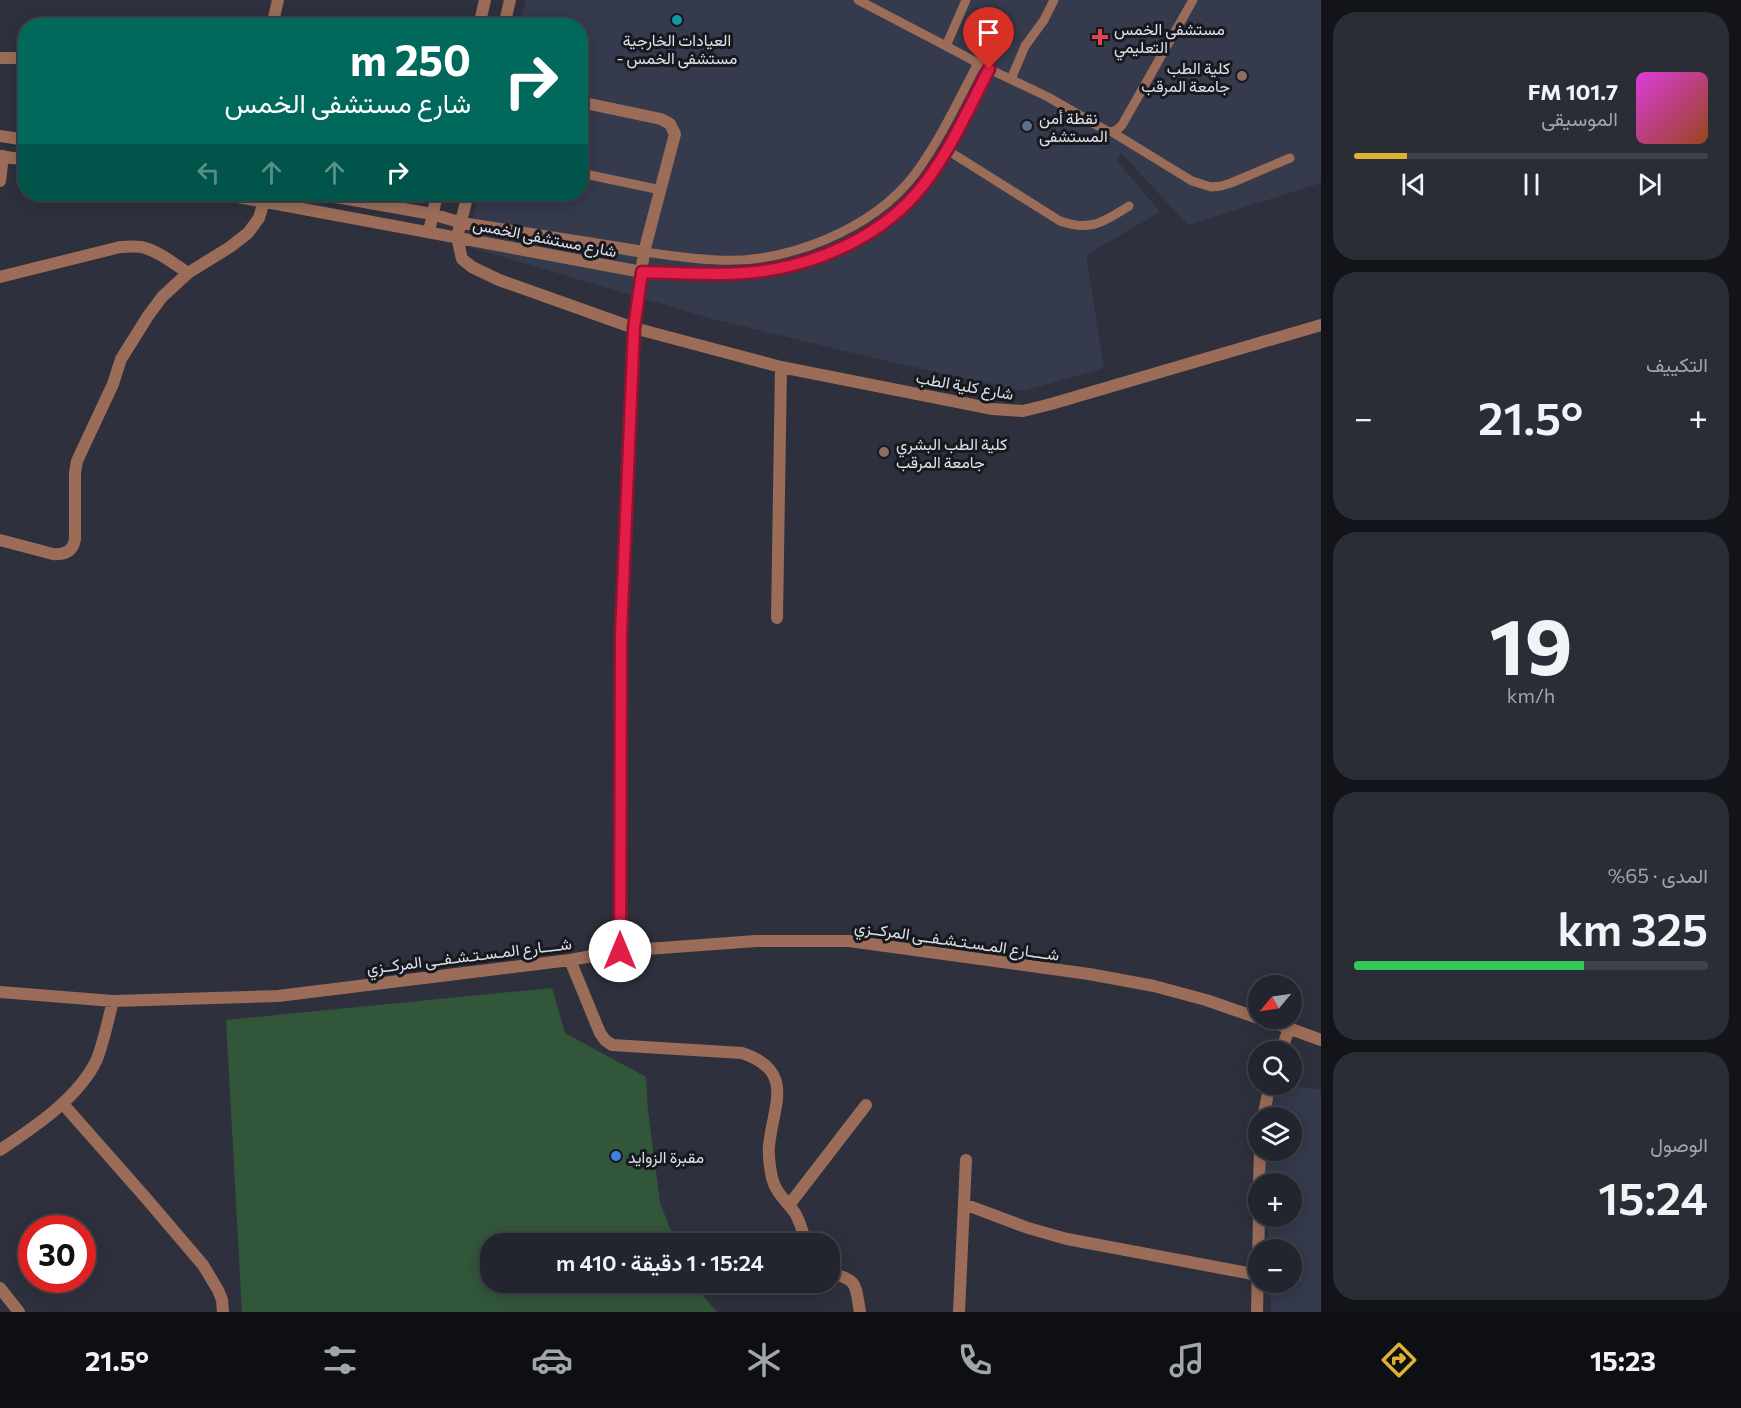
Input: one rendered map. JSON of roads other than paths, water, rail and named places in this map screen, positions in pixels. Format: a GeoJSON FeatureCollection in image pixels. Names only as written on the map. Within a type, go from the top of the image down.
{"type":"FeatureCollection","features":[{"type":"Feature","properties":{"kind":"street"},"geometry":{"type":"LineString","coordinates":[[274,18],[279,0]]}},
{"type":"Feature","properties":{"kind":"street"},"geometry":{"type":"LineString","coordinates":[[481,18],[485,0]]}},
{"type":"Feature","properties":{"kind":"street"},"geometry":{"type":"LineString","coordinates":[[506,18],[510,0]]}},
{"type":"Feature","properties":{"kind":"street"},"geometry":{"type":"LineString","coordinates":[[0,58],[18,58]]}},
{"type":"Feature","properties":{"kind":"street"},"geometry":{"type":"LineString","coordinates":[[588,104],[661,119],[670,124],[675,134],[644,252],[634,328],[621,634],[620,951]]}},
{"type":"Feature","properties":{"kind":"street"},"geometry":{"type":"LineString","coordinates":[[0,136],[18,139]]}},
{"type":"Feature","properties":{"kind":"street"},"geometry":{"type":"LineString","coordinates":[[0,181],[1,156],[18,159]]}},
{"type":"Feature","properties":{"kind":"street"},"geometry":{"type":"LineString","coordinates":[[0,540],[53,554],[62,555],[69,552],[75,539],[77,461],[113,384],[121,359],[162,297],[188,273],[230,248],[248,233],[259,218],[264,201]]}},
{"type":"Feature","properties":{"kind":"street","name":"شارع مستشفى الخمس"},"geometry":{"type":"LineString","coordinates":[[264,201],[642,272]]}},
{"type":"Feature","properties":{"kind":"street","name":"شارع مستشفى الخمس"},"geometry":{"type":"LineString","coordinates":[[358,201],[432,214],[462,223],[644,252]]}},
{"type":"Feature","properties":{"kind":"street"},"geometry":{"type":"LineString","coordinates":[[429,232],[436,201]]}},
{"type":"Feature","properties":{"kind":"street"},"geometry":{"type":"LineString","coordinates":[[457,237],[467,201]]}},
{"type":"Feature","properties":{"kind":"street","name":"شارع كلية الطب"},"geometry":{"type":"LineString","coordinates":[[457,237],[462,259],[472,267],[499,280],[634,328],[781,367],[993,409],[1023,411],[1321,325]]}},
{"type":"Feature","properties":{"kind":"street"},"geometry":{"type":"LineString","coordinates":[[0,278],[120,247],[134,246],[156,252],[188,273]]}},
{"type":"Feature","properties":{"kind":"street"},"geometry":{"type":"LineString","coordinates":[[777,618],[781,367]]}},
{"type":"Feature","properties":{"kind":"street","name":"شــــارع المـسـتـشـفــى المركــزي"},"geometry":{"type":"LineString","coordinates":[[0,992],[112,1001],[278,996],[570,960],[620,951],[756,941],[849,941],[1089,974],[1154,986],[1248,1014]]}},
{"type":"Feature","properties":{"kind":"street"},"geometry":{"type":"LineString","coordinates":[[570,960],[600,1033],[604,1040],[612,1045],[742,1053],[757,1058],[770,1068],[776,1081],[777,1099],[769,1146],[773,1181],[777,1192],[801,1224],[803,1233]]}},
{"type":"Feature","properties":{"kind":"street"},"geometry":{"type":"LineString","coordinates":[[0,1150],[41,1123],[63,1104],[89,1072],[97,1058],[112,1001]]}},
{"type":"Feature","properties":{"kind":"street","name":"شــــارع المـسـتـشـفــى المركــزي"},"geometry":{"type":"LineString","coordinates":[[1292,1029],[1321,1040]]}},
{"type":"Feature","properties":{"kind":"street"},"geometry":{"type":"LineString","coordinates":[[63,1104],[203,1265],[222,1300],[223,1312]]}},
{"type":"Feature","properties":{"kind":"street"},"geometry":{"type":"LineString","coordinates":[[789,1205],[866,1105]]}},
{"type":"Feature","properties":{"kind":"street"},"geometry":{"type":"LineString","coordinates":[[958,1312],[966,1160]]}},
{"type":"Feature","properties":{"kind":"street"},"geometry":{"type":"LineString","coordinates":[[964,1204],[1028,1228],[1068,1239],[1248,1273]]}},
{"type":"Feature","properties":{"kind":"street"},"geometry":{"type":"LineString","coordinates":[[840,1275],[847,1277],[856,1287],[860,1312]]}},
{"type":"Feature","properties":{"kind":"street"},"geometry":{"type":"LineString","coordinates":[[0,1288],[20,1312]]}},
{"type":"Feature","properties":{"kind":"street"},"geometry":{"type":"LineString","coordinates":[[1257,1312],[1258,1293]]}},
{"type":"Feature","properties":{"kind":"lane"},"geometry":{"type":"LineString","coordinates":[[858,0],[989,69],[1048,97],[1112,132],[1192,181],[1211,187],[1221,186],[1290,158]]}},
{"type":"Feature","properties":{"kind":"lane"},"geometry":{"type":"LineString","coordinates":[[946,46],[966,0]]}},
{"type":"Feature","properties":{"kind":"lane"},"geometry":{"type":"LineString","coordinates":[[1011,78],[1024,46],[1044,20],[1054,0]]}},
{"type":"Feature","properties":{"kind":"lane"},"geometry":{"type":"LineString","coordinates":[[1112,132],[1122,125],[1193,0]]}},
{"type":"Feature","properties":{"kind":"lane","name":"شارع مستشفى الخمس"},"geometry":{"type":"LineString","coordinates":[[644,252],[718,260],[754,259],[793,251],[831,237],[864,219],[892,199],[913,176],[934,146],[978,63]]}},
{"type":"Feature","properties":{"kind":"lane","name":"شارع مستشفى الخمس"},"geometry":{"type":"LineString","coordinates":[[642,272],[718,274],[755,272],[797,265],[837,250],[871,231],[901,209],[923,185],[947,150],[989,69]]}},
{"type":"Feature","properties":{"kind":"lane"},"geometry":{"type":"LineString","coordinates":[[947,150],[1070,225],[1099,224],[1129,206]]}},
{"type":"Feature","properties":{"kind":"lane"},"geometry":{"type":"LineString","coordinates":[[588,175],[661,190]]}},
{"type":"Feature","properties":{"kind":"place","name":"العيادات الخارجية - مستشفى الخمس"},"geometry":{"type":"Point","coordinates":[677,20]}},
{"type":"Feature","properties":{"kind":"place","name":"مستشفى الخمس التعليمي"},"geometry":{"type":"Point","coordinates":[1100,37]}},
{"type":"Feature","properties":{"kind":"place","name":"كلية الطب جامعة المرقب"},"geometry":{"type":"Point","coordinates":[1242,76]}},
{"type":"Feature","properties":{"kind":"place","name":"نقطة أمن المستشفى"},"geometry":{"type":"Point","coordinates":[1027,126]}},
{"type":"Feature","properties":{"kind":"place","name":"كلية الطب البشري جامعة المرقب"},"geometry":{"type":"Point","coordinates":[884,452]}},
{"type":"Feature","properties":{"kind":"place","name":"مقبرة الزوايد"},"geometry":{"type":"Point","coordinates":[616,1156]}}]}
